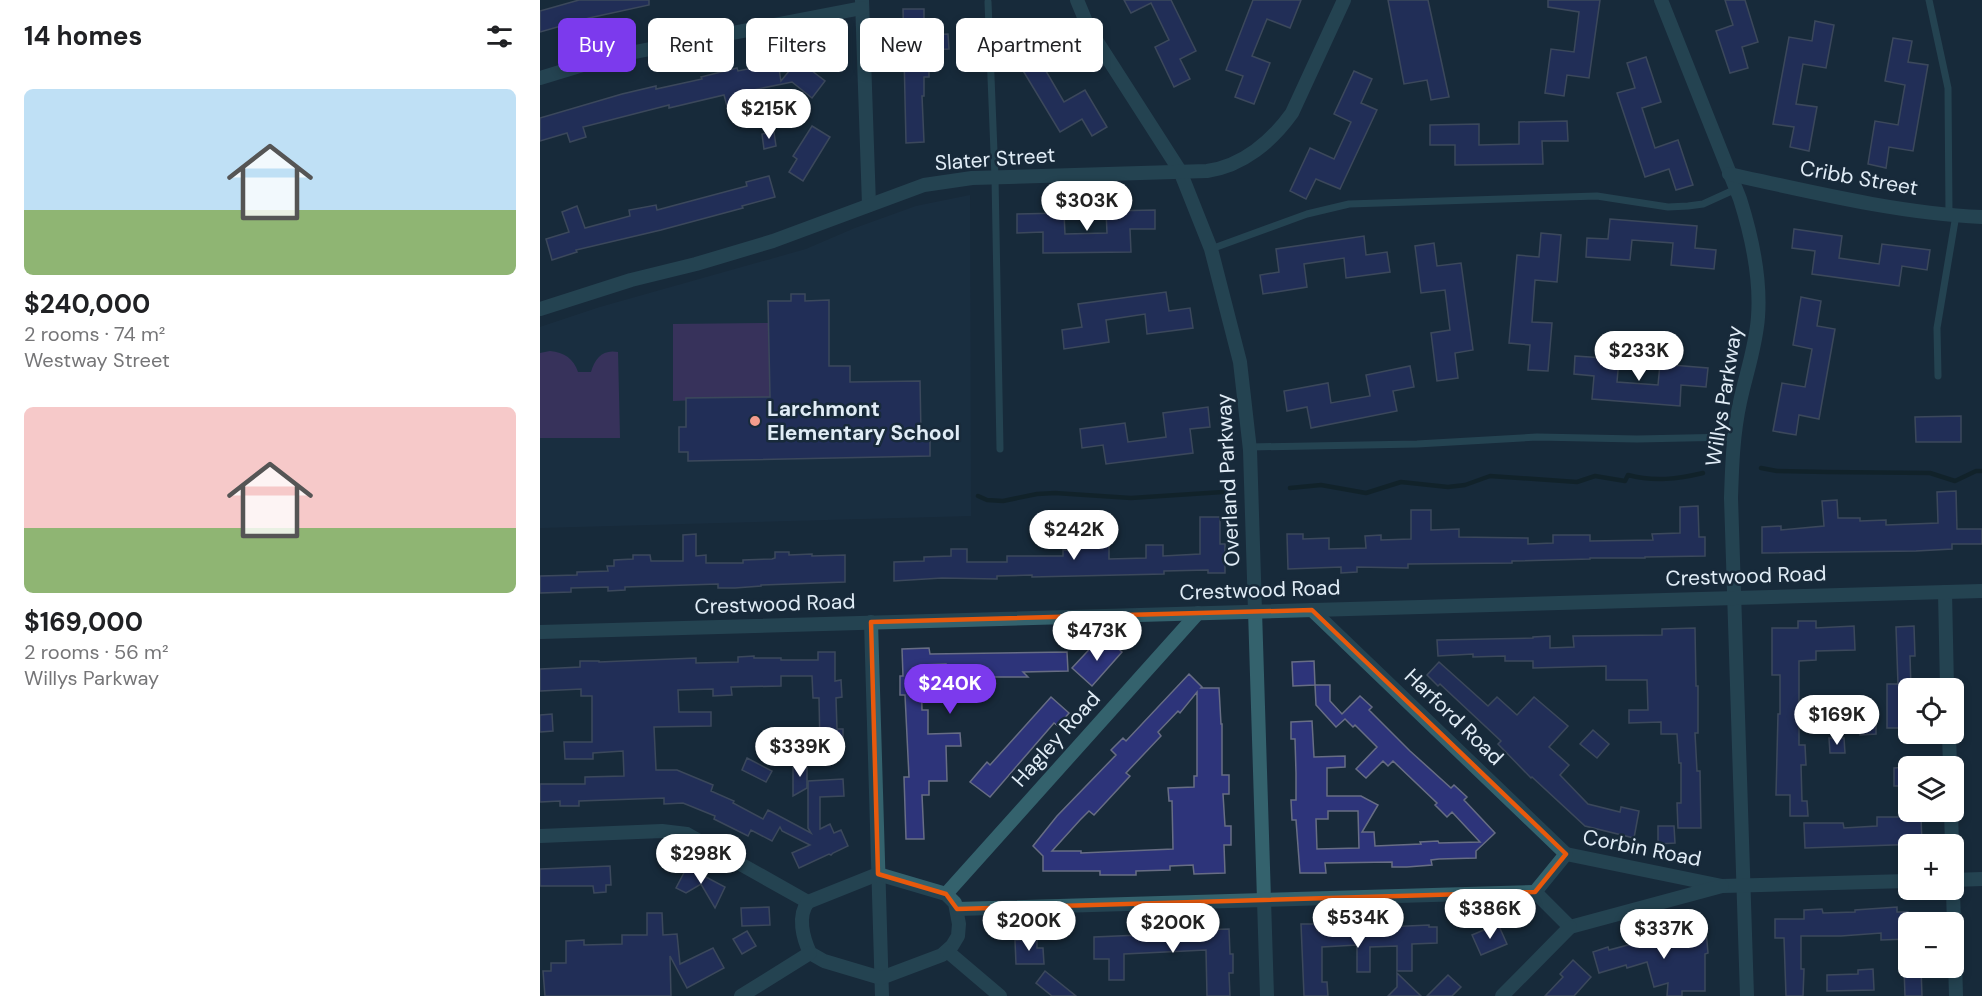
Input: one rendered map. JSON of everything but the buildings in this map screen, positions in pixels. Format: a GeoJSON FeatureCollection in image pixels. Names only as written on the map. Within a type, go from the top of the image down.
{"type":"FeatureCollection","features":[{"type":"Feature","properties":{"kind":"street","name":"Overland Parkway"},"geometry":{"type":"LineString","coordinates":[[1077,0],[1089,29],[1180,171],[1210,249],[1240,362],[1250,447],[1267,996]]}},
{"type":"Feature","properties":{"kind":"street","name":"Slater Street"},"geometry":{"type":"LineString","coordinates":[[540,309],[631,280],[773,241],[924,185],[947,180],[1207,171],[1222,168],[1246,157],[1278,133],[1292,113],[1344,0]]}},
{"type":"Feature","properties":{"kind":"street","name":"Willys Parkway"},"geometry":{"type":"LineString","coordinates":[[1661,0],[1736,189],[1749,227],[1755,260],[1758,317],[1734,436],[1731,498],[1747,996]]}},
{"type":"Feature","properties":{"kind":"street"},"geometry":{"type":"LineString","coordinates":[[540,78],[609,57],[862,4],[869,205]]}},
{"type":"Feature","properties":{"kind":"street","name":"Cribb Street"},"geometry":{"type":"LineString","coordinates":[[1730,174],[1879,205],[1982,217]]}},
{"type":"Feature","properties":{"kind":"street","name":"Crestwood Road"},"geometry":{"type":"LineString","coordinates":[[540,632],[1982,591]]}},
{"type":"Feature","properties":{"kind":"street"},"geometry":{"type":"LineString","coordinates":[[1945,592],[1947,678]]}},
{"type":"Feature","properties":{"kind":"street","name":"Harford Road"},"geometry":{"type":"LineString","coordinates":[[1312,610],[1566,854]]}},
{"type":"Feature","properties":{"kind":"street","name":"Hagley Road"},"geometry":{"type":"LineString","coordinates":[[946,894],[1198,613]]}},
{"type":"Feature","properties":{"kind":"street"},"geometry":{"type":"LineString","coordinates":[[871,622],[882,996]]}},
{"type":"Feature","properties":{"kind":"street"},"geometry":{"type":"LineString","coordinates":[[540,836],[662,831],[687,834],[808,902]]}},
{"type":"Feature","properties":{"kind":"street","name":"Corbin Road"},"geometry":{"type":"LineString","coordinates":[[1535,892],[1566,854],[1722,886]]}},
{"type":"Feature","properties":{"kind":"street"},"geometry":{"type":"LineString","coordinates":[[878,874],[946,894],[957,909],[959,924],[958,936],[947,951],[942,955],[881,978],[824,961],[810,953],[805,943],[802,924],[804,907],[808,902],[878,874]]}},
{"type":"Feature","properties":{"kind":"street"},"geometry":{"type":"LineString","coordinates":[[1964,880],[1982,879]]}},
{"type":"Feature","properties":{"kind":"street","name":"Corbin Road"},"geometry":{"type":"LineString","coordinates":[[1570,927],[1722,886],[1898,881]]}},
{"type":"Feature","properties":{"kind":"street"},"geometry":{"type":"LineString","coordinates":[[957,909],[1535,892],[1570,927],[1502,996]]}},
{"type":"Feature","properties":{"kind":"street"},"geometry":{"type":"LineString","coordinates":[[1953,900],[1956,996]]}},
{"type":"Feature","properties":{"kind":"street"},"geometry":{"type":"LineString","coordinates":[[947,951],[1000,996]]}},
{"type":"Feature","properties":{"kind":"street"},"geometry":{"type":"LineString","coordinates":[[741,996],[810,953]]}},
{"type":"Feature","properties":{"kind":"lane"},"geometry":{"type":"LineString","coordinates":[[1929,0],[1948,88],[1952,215],[1937,328],[1938,376]]}},
{"type":"Feature","properties":{"kind":"lane"},"geometry":{"type":"LineString","coordinates":[[988,2],[995,177],[1000,449]]}},
{"type":"Feature","properties":{"kind":"lane"},"geometry":{"type":"LineString","coordinates":[[1210,249],[1307,214],[1349,204],[1597,196],[1668,207],[1703,204],[1736,189]]}},
{"type":"Feature","properties":{"kind":"lane"},"geometry":{"type":"LineString","coordinates":[[1250,447],[1417,444],[1536,437],[1637,439],[1734,436]]}},
{"type":"Feature","properties":{"kind":"highlighted area"},"geometry":{"type":"Polygon","coordinates":[[[1312,610],[1566,854],[1535,892],[957,909],[946,894],[878,874],[871,622],[1312,610]]]}},
{"type":"Feature","properties":{"kind":"shaded area","name":"Larchmont Elementary School"},"geometry":{"type":"Polygon","coordinates":[[[970,195],[971,516],[540,528],[540,327],[600,307],[806,249],[916,206],[970,195]]]}},
{"type":"Feature","properties":{"kind":"shaded area"},"geometry":{"type":"Polygon","coordinates":[[[769,323],[770,397],[673,401],[673,324],[769,323]]]}},
{"type":"Feature","properties":{"kind":"shaded area"},"geometry":{"type":"Polygon","coordinates":[[[550,351],[568,357],[578,372],[591,372],[604,353],[618,352],[620,438],[540,438],[540,353],[550,351]]]}},
{"type":"Feature","properties":{"kind":"waterway"},"geometry":{"type":"LineString","coordinates":[[1761,468],[1777,471],[1930,473],[1955,481],[1976,471],[1982,471]]}},
{"type":"Feature","properties":{"kind":"waterway"},"geometry":{"type":"LineString","coordinates":[[1290,488],[1321,485],[1366,493],[1401,482],[1448,487],[1465,485],[1490,476],[1577,482],[1595,476],[1625,481],[1628,475],[1666,479],[1703,473]]}},
{"type":"Feature","properties":{"kind":"waterway"},"geometry":{"type":"LineString","coordinates":[[978,496],[987,500],[1003,501],[1055,493],[1131,498],[1223,492]]}},
{"type":"Feature","properties":{"kind":"place","name":"Larchmont Elementary School"},"geometry":{"type":"Point","coordinates":[755,421]}}]}
